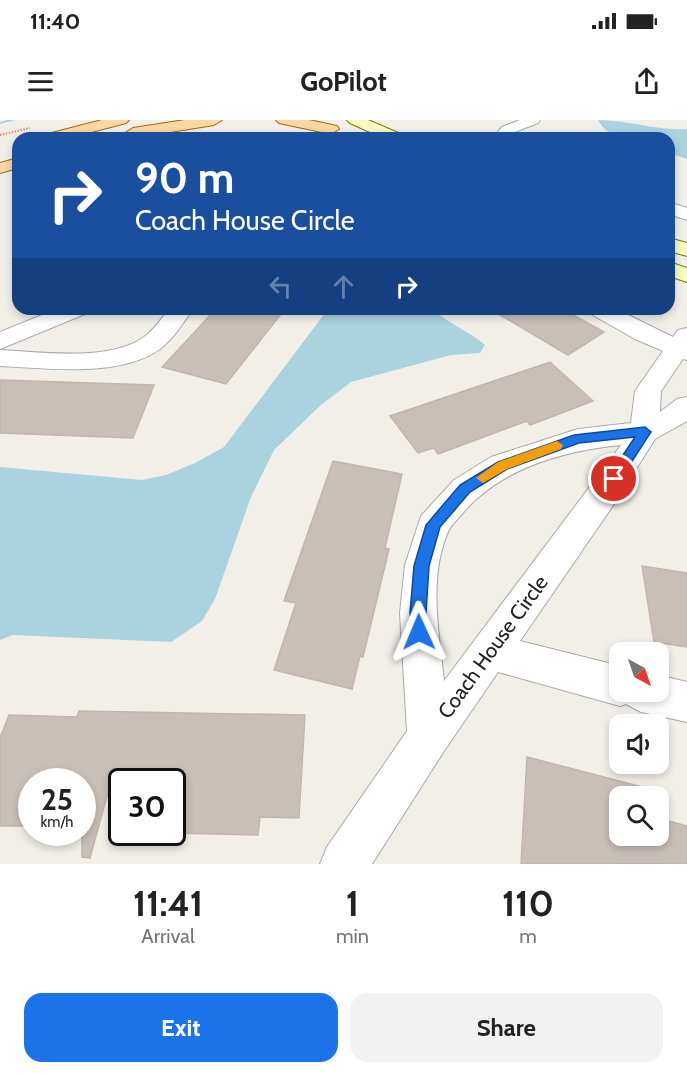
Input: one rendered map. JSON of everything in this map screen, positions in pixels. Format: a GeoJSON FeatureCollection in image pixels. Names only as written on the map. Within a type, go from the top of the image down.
{"type":"FeatureCollection","features":[{"type":"Feature","properties":{"kind":"main road"},"geometry":{"type":"LineString","coordinates":[[74,132],[121,120]]}},
{"type":"Feature","properties":{"kind":"main road"},"geometry":{"type":"LineString","coordinates":[[137,132],[183,120]]}},
{"type":"Feature","properties":{"kind":"main road"},"geometry":{"type":"LineString","coordinates":[[139,132],[214,120]]}},
{"type":"Feature","properties":{"kind":"main road"},"geometry":{"type":"LineString","coordinates":[[284,120],[336,131]]}},
{"type":"Feature","properties":{"kind":"street"},"geometry":{"type":"LineString","coordinates":[[311,120],[336,131]]}},
{"type":"Feature","properties":{"kind":"street"},"geometry":{"type":"LineString","coordinates":[[355,120],[383,132]]}},
{"type":"Feature","properties":{"kind":"street"},"geometry":{"type":"LineString","coordinates":[[506,132],[532,120]]}},
{"type":"Feature","properties":{"kind":"street"},"geometry":{"type":"LineString","coordinates":[[0,341],[63,315]]}},
{"type":"Feature","properties":{"kind":"street"},"geometry":{"type":"LineString","coordinates":[[0,358],[89,359],[136,352],[155,341],[177,315]]}},
{"type":"Feature","properties":{"kind":"street","name":"Coach House Circle"},"geometry":{"type":"LineString","coordinates":[[344,864],[429,736],[603,495],[645,432],[648,391],[683,345],[644,334],[609,315]]}},
{"type":"Feature","properties":{"kind":"street","name":"Coach House Circle"},"geometry":{"type":"LineString","coordinates":[[645,432],[673,418],[687,406]]}},
{"type":"Feature","properties":{"kind":"street"},"geometry":{"type":"LineString","coordinates":[[429,736],[418,613],[422,566],[433,525],[465,489],[502,465],[578,438],[645,432]]}},
{"type":"Feature","properties":{"kind":"street"},"geometry":{"type":"LineString","coordinates":[[489,651],[609,683]]}},
{"type":"Feature","properties":{"kind":"street"},"geometry":{"type":"LineString","coordinates":[[669,698],[687,702]]}},
{"type":"Feature","properties":{"kind":"water"},"geometry":{"type":"Polygon","coordinates":[[[598,120],[687,129],[687,159],[675,155],[675,132],[610,132],[598,120]]]}},
{"type":"Feature","properties":{"kind":"water"},"geometry":{"type":"Polygon","coordinates":[[[323,315],[440,315],[485,345],[480,353],[451,355],[351,382],[321,405],[274,450],[251,497],[215,599],[202,621],[171,642],[13,635],[0,640],[0,467],[142,480],[166,475],[195,463],[224,447],[323,315]]]}},
{"type":"Feature","properties":{"kind":"building"},"geometry":{"type":"Polygon","coordinates":[[[210,315],[280,315],[226,384],[162,367],[210,315]]]}},
{"type":"Feature","properties":{"kind":"building"},"geometry":{"type":"Polygon","coordinates":[[[500,315],[574,315],[604,332],[568,355],[500,315]]]}},
{"type":"Feature","properties":{"kind":"building"},"geometry":{"type":"Polygon","coordinates":[[[550,362],[593,401],[530,425],[527,421],[438,454],[434,448],[418,453],[390,416],[550,362]]]}},
{"type":"Feature","properties":{"kind":"building"},"geometry":{"type":"Polygon","coordinates":[[[0,380],[154,385],[133,438],[0,433],[0,380]]]}},
{"type":"Feature","properties":{"kind":"building"},"geometry":{"type":"Polygon","coordinates":[[[333,461],[402,474],[385,548],[389,549],[363,657],[360,656],[352,689],[274,670],[296,603],[284,601],[333,461]]]}},
{"type":"Feature","properties":{"kind":"building"},"geometry":{"type":"Polygon","coordinates":[[[642,566],[687,573],[687,647],[669,644],[669,642],[654,642],[642,566]]]}},
{"type":"Feature","properties":{"kind":"building"},"geometry":{"type":"Polygon","coordinates":[[[79,711],[305,715],[299,818],[260,817],[258,835],[186,833],[186,768],[108,768],[108,793],[96,836],[96,768],[18,768],[18,826],[0,826],[0,738],[9,715],[77,717],[79,711]]]}},
{"type":"Feature","properties":{"kind":"building"},"geometry":{"type":"Polygon","coordinates":[[[527,757],[639,786],[609,786],[609,846],[669,846],[669,821],[687,826],[687,864],[521,864],[527,757]]]}},
{"type":"Feature","properties":{"kind":"building"},"geometry":{"type":"Polygon","coordinates":[[[82,846],[93,846],[90,858],[82,857],[82,846]]]}},
{"type":"Feature","properties":{"kind":"waterway"},"geometry":{"type":"LineString","coordinates":[[0,123],[13,120]]}},
{"type":"Feature","properties":{"kind":"slow traffic"},"geometry":{"type":"LineString","coordinates":[[483,478],[502,465],[557,445]]}},
{"type":"Feature","properties":{"kind":"route"},"geometry":{"type":"LineString","coordinates":[[419,632],[418,613],[422,566],[433,525],[465,489],[502,465],[578,438],[645,432],[614,479]]}}]}
